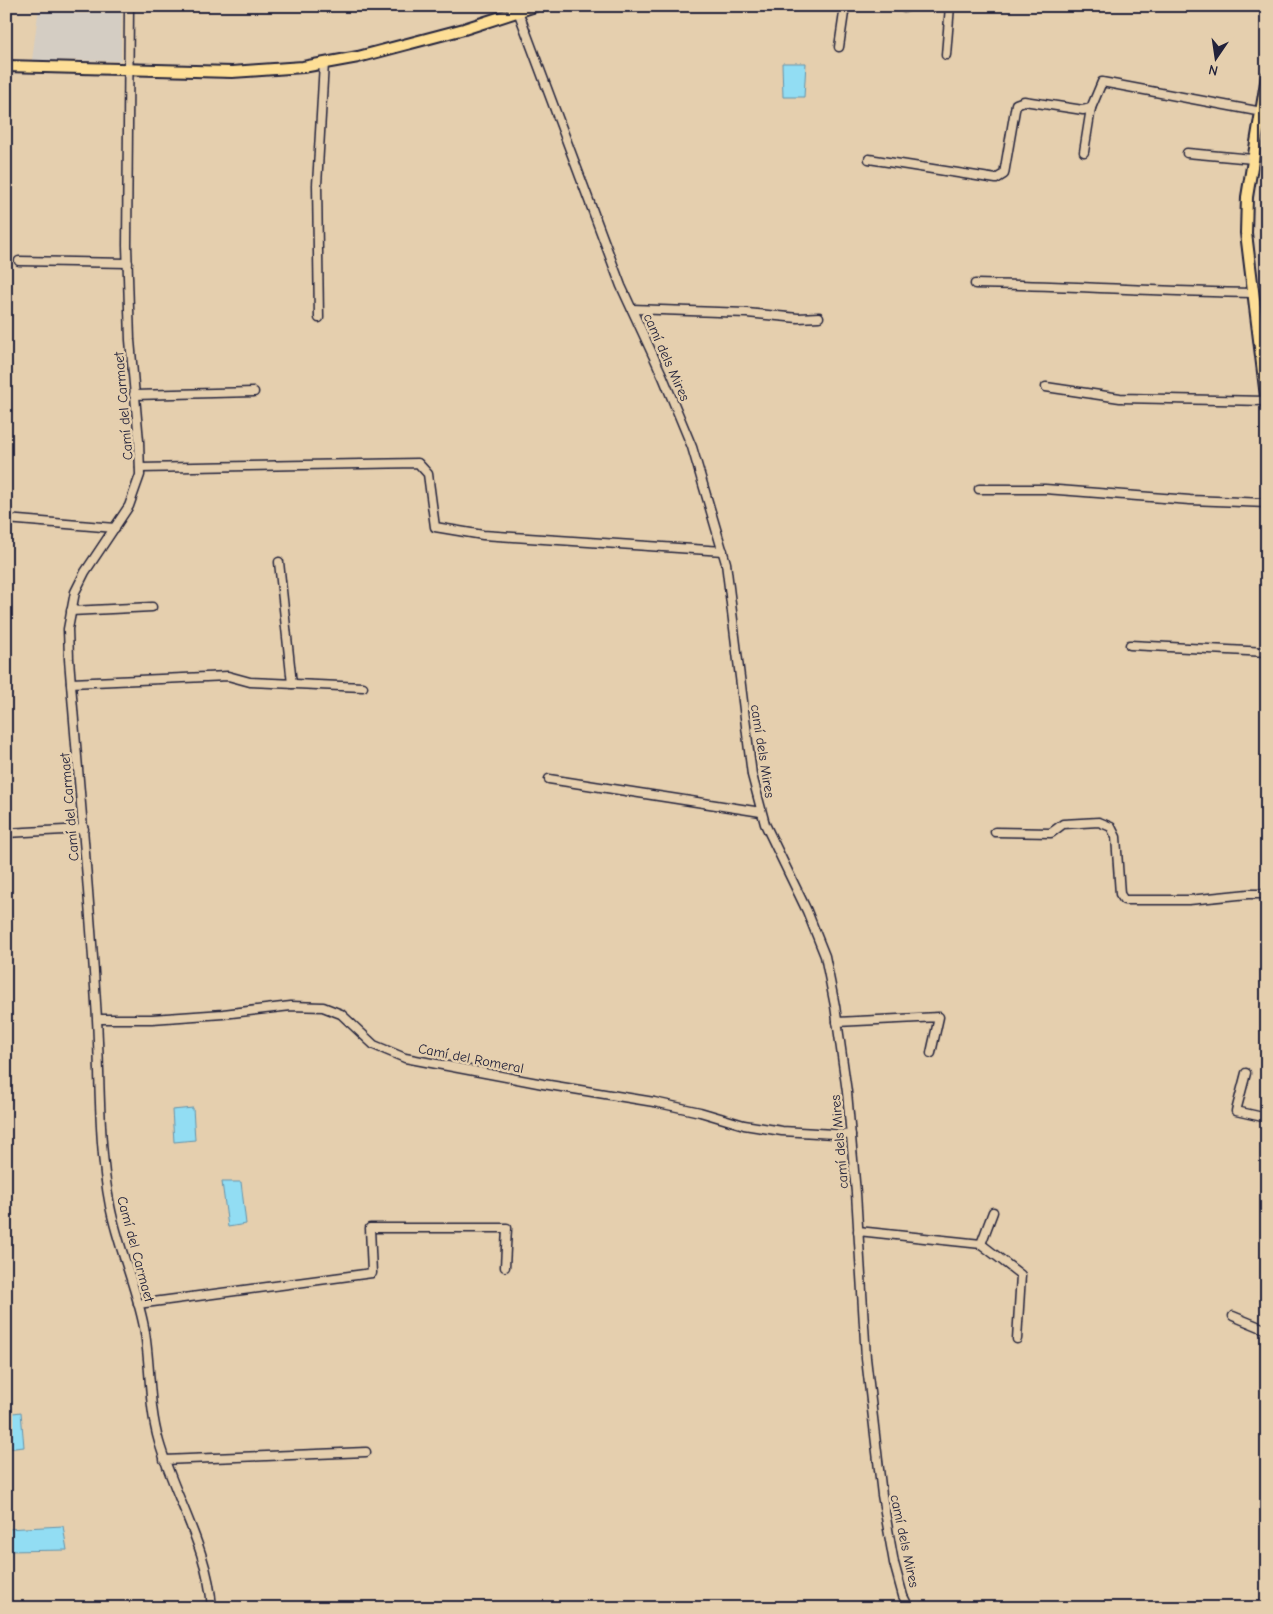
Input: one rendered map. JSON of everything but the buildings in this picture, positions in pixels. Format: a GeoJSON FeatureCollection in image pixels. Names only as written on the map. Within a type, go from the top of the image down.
{"type":"FeatureCollection","features":[{"type":"Feature","properties":{"kind":"main road"},"geometry":{"type":"LineString","coordinates":[[6,66],[232,72],[303,67],[358,57],[464,29],[518,9],[535,6]]}},
{"type":"Feature","properties":{"kind":"main road"},"geometry":{"type":"LineString","coordinates":[[1267,76],[1246,197],[1246,233],[1267,405]]}},
{"type":"Feature","properties":{"kind":"street","name":"Camí del Carmaet"},"geometry":{"type":"LineString","coordinates":[[129,6],[128,263],[130,340],[140,475],[129,506],[85,572],[75,592],[68,629],[98,1019],[101,1129],[110,1206],[144,1331],[157,1438],[164,1460],[196,1537],[207,1574],[212,1608]]}},
{"type":"Feature","properties":{"kind":"street"},"geometry":{"type":"LineString","coordinates":[[839,47],[845,6]]}},
{"type":"Feature","properties":{"kind":"street"},"geometry":{"type":"LineString","coordinates":[[946,55],[950,6]]}},
{"type":"Feature","properties":{"kind":"street","name":"camí dels Mires"},"geometry":{"type":"LineString","coordinates":[[518,9],[600,230],[632,310],[663,377],[692,447],[726,563],[752,775],[761,812],[807,911],[825,956],[847,1092],[866,1358],[882,1496],[894,1563],[903,1596],[909,1608]]}},
{"type":"Feature","properties":{"kind":"street"},"geometry":{"type":"LineString","coordinates":[[319,318],[317,185],[324,63]]}},
{"type":"Feature","properties":{"kind":"street"},"geometry":{"type":"LineString","coordinates":[[1084,152],[1091,108],[1102,82],[1262,112]]}},
{"type":"Feature","properties":{"kind":"street"},"geometry":{"type":"LineString","coordinates":[[869,159],[996,179],[1004,174],[1016,104],[1024,101],[1083,110],[1091,108]]}},
{"type":"Feature","properties":{"kind":"street"},"geometry":{"type":"LineString","coordinates":[[1186,153],[1253,159]]}},
{"type":"Feature","properties":{"kind":"street"},"geometry":{"type":"LineString","coordinates":[[19,262],[128,263]]}},
{"type":"Feature","properties":{"kind":"street"},"geometry":{"type":"LineString","coordinates":[[976,284],[1054,285],[1175,292],[1253,293]]}},
{"type":"Feature","properties":{"kind":"street"},"geometry":{"type":"LineString","coordinates":[[632,310],[747,313],[798,318],[819,317]]}},
{"type":"Feature","properties":{"kind":"street"},"geometry":{"type":"LineString","coordinates":[[1046,387],[1120,398],[1266,400]]}},
{"type":"Feature","properties":{"kind":"street"},"geometry":{"type":"LineString","coordinates":[[134,395],[254,392]]}},
{"type":"Feature","properties":{"kind":"street"},"geometry":{"type":"LineString","coordinates":[[140,468],[418,463],[428,474],[435,527],[483,535],[722,551]]}},
{"type":"Feature","properties":{"kind":"street"},"geometry":{"type":"LineString","coordinates":[[979,489],[1045,489],[1190,500],[1267,503]]}},
{"type":"Feature","properties":{"kind":"street"},"geometry":{"type":"LineString","coordinates":[[6,519],[115,528]]}},
{"type":"Feature","properties":{"kind":"street"},"geometry":{"type":"LineString","coordinates":[[279,562],[292,684]]}},
{"type":"Feature","properties":{"kind":"street"},"geometry":{"type":"LineString","coordinates":[[71,611],[152,607]]}},
{"type":"Feature","properties":{"kind":"street"},"geometry":{"type":"LineString","coordinates":[[1130,645],[1267,652]]}},
{"type":"Feature","properties":{"kind":"street"},"geometry":{"type":"LineString","coordinates":[[71,683],[228,676],[250,682],[363,687]]}},
{"type":"Feature","properties":{"kind":"street"},"geometry":{"type":"LineString","coordinates":[[549,779],[761,812]]}},
{"type":"Feature","properties":{"kind":"street"},"geometry":{"type":"LineString","coordinates":[[994,832],[1051,833],[1063,824],[1099,822],[1111,827],[1116,837],[1120,894],[1124,900],[1189,900],[1267,894]]}},
{"type":"Feature","properties":{"kind":"street"},"geometry":{"type":"LineString","coordinates":[[6,833],[84,829]]}},
{"type":"Feature","properties":{"kind":"street","name":"Camí del Romeral"},"geometry":{"type":"LineString","coordinates":[[98,1019],[152,1019],[223,1014],[291,1006],[323,1008],[342,1014],[374,1045],[405,1058],[654,1102],[700,1112],[744,1125],[851,1135]]}},
{"type":"Feature","properties":{"kind":"street"},"geometry":{"type":"LineString","coordinates":[[837,1022],[939,1017],[931,1053]]}},
{"type":"Feature","properties":{"kind":"street"},"geometry":{"type":"LineString","coordinates":[[1246,1073],[1236,1110],[1267,1118]]}},
{"type":"Feature","properties":{"kind":"street"},"geometry":{"type":"LineString","coordinates":[[981,1244],[993,1212]]}},
{"type":"Feature","properties":{"kind":"street"},"geometry":{"type":"LineString","coordinates":[[138,1304],[372,1273],[370,1228],[506,1228],[505,1267]]}},
{"type":"Feature","properties":{"kind":"street"},"geometry":{"type":"LineString","coordinates":[[858,1232],[981,1244],[1021,1275],[1017,1339]]}},
{"type":"Feature","properties":{"kind":"street"},"geometry":{"type":"LineString","coordinates":[[1233,1316],[1267,1330]]}},
{"type":"Feature","properties":{"kind":"street"},"geometry":{"type":"LineString","coordinates":[[164,1460],[366,1452]]}},
{"type":"Feature","properties":{"kind":"shaded area"},"geometry":{"type":"Polygon","coordinates":[[[39,6],[122,6],[121,61],[32,60],[39,6]]]}},
{"type":"Feature","properties":{"kind":"water"},"geometry":{"type":"Polygon","coordinates":[[[782,63],[806,63],[804,97],[783,97],[782,63]]]}},
{"type":"Feature","properties":{"kind":"water"},"geometry":{"type":"Polygon","coordinates":[[[193,1108],[195,1140],[174,1142],[172,1110],[193,1108]]]}},
{"type":"Feature","properties":{"kind":"water"},"geometry":{"type":"Polygon","coordinates":[[[222,1182],[241,1182],[246,1224],[228,1227],[222,1182]]]}},
{"type":"Feature","properties":{"kind":"water"},"geometry":{"type":"Polygon","coordinates":[[[21,1412],[24,1447],[6,1449],[6,1414],[21,1412]]]}},
{"type":"Feature","properties":{"kind":"water"},"geometry":{"type":"Polygon","coordinates":[[[63,1526],[67,1550],[6,1551],[6,1529],[63,1526]]]}}]}
